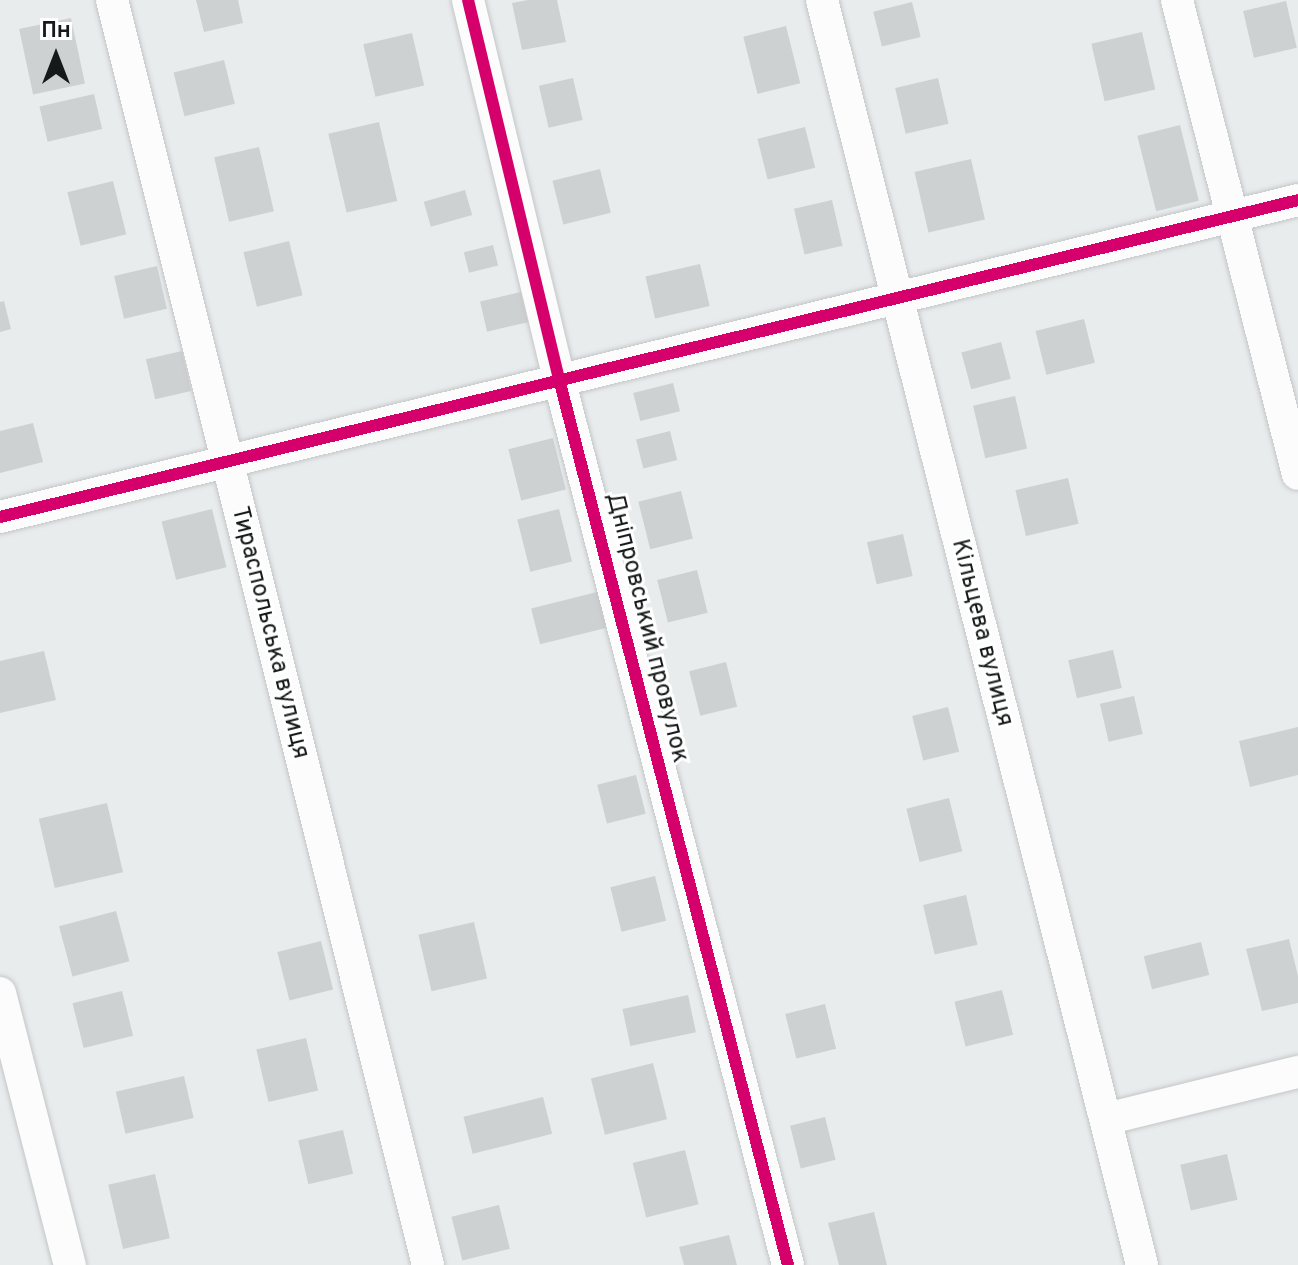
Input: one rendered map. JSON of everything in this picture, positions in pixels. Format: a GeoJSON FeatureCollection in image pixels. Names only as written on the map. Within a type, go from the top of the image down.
{"type":"FeatureCollection","features":[{"type":"Feature","properties":{"kind":"street","name":"Тираспольська вулиця"},"geometry":{"type":"LineString","coordinates":[[112,0],[428,1265]]}},
{"type":"Feature","properties":{"kind":"street","name":"Дніпровський провулок"},"geometry":{"type":"LineString","coordinates":[[468,0],[559,379],[788,1265]]}},
{"type":"Feature","properties":{"kind":"street","name":"Кільцева вулиця"},"geometry":{"type":"LineString","coordinates":[[822,0],[1142,1265]]}},
{"type":"Feature","properties":{"kind":"street"},"geometry":{"type":"LineString","coordinates":[[1177,0],[1298,474]]}},
{"type":"Feature","properties":{"kind":"street"},"geometry":{"type":"LineString","coordinates":[[0,517],[1298,200]]}},
{"type":"Feature","properties":{"kind":"street"},"geometry":{"type":"LineString","coordinates":[[0,993],[70,1265]]}},
{"type":"Feature","properties":{"kind":"street"},"geometry":{"type":"LineString","coordinates":[[1106,1119],[1298,1072]]}},
{"type":"Feature","properties":{"kind":"building"},"geometry":{"type":"Polygon","coordinates":[[[196,0],[238,0],[243,23],[204,32],[196,0]]]}},
{"type":"Feature","properties":{"kind":"building"},"geometry":{"type":"Polygon","coordinates":[[[557,0],[566,42],[522,50],[512,3],[557,0]]]}},
{"type":"Feature","properties":{"kind":"building"},"geometry":{"type":"Polygon","coordinates":[[[1286,1],[1297,48],[1254,58],[1243,11],[1286,1]]]}},
{"type":"Feature","properties":{"kind":"building"},"geometry":{"type":"Polygon","coordinates":[[[912,2],[921,37],[882,47],[873,12],[912,2]]]}},
{"type":"Feature","properties":{"kind":"building"},"geometry":{"type":"Polygon","coordinates":[[[71,18],[85,84],[33,95],[19,29],[71,18]]]}},
{"type":"Feature","properties":{"kind":"building"},"geometry":{"type":"Polygon","coordinates":[[[786,26],[800,83],[758,94],[743,37],[786,26]]]}},
{"type":"Feature","properties":{"kind":"building"},"geometry":{"type":"Polygon","coordinates":[[[1142,32],[1155,89],[1105,101],[1091,44],[1142,32]]]}},
{"type":"Feature","properties":{"kind":"building"},"geometry":{"type":"Polygon","coordinates":[[[412,33],[424,86],[375,97],[363,44],[412,33]]]}},
{"type":"Feature","properties":{"kind":"building"},"geometry":{"type":"Polygon","coordinates":[[[224,60],[235,104],[184,116],[174,73],[224,60]]]}},
{"type":"Feature","properties":{"kind":"building"},"geometry":{"type":"Polygon","coordinates":[[[573,78],[583,120],[549,128],[539,86],[573,78]]]}},
{"type":"Feature","properties":{"kind":"building"},"geometry":{"type":"Polygon","coordinates":[[[938,78],[949,124],[906,134],[895,88],[938,78]]]}},
{"type":"Feature","properties":{"kind":"building"},"geometry":{"type":"Polygon","coordinates":[[[94,94],[102,129],[48,142],[39,107],[94,94]]]}},
{"type":"Feature","properties":{"kind":"building"},"geometry":{"type":"Polygon","coordinates":[[[379,122],[397,201],[347,213],[328,134],[379,122]]]}},
{"type":"Feature","properties":{"kind":"building"},"geometry":{"type":"Polygon","coordinates":[[[1180,125],[1199,201],[1156,211],[1137,136],[1180,125]]]}},
{"type":"Feature","properties":{"kind":"building"},"geometry":{"type":"Polygon","coordinates":[[[805,127],[815,168],[768,180],[757,139],[805,127]]]}},
{"type":"Feature","properties":{"kind":"building"},"geometry":{"type":"Polygon","coordinates":[[[259,147],[274,211],[229,222],[214,157],[259,147]]]}},
{"type":"Feature","properties":{"kind":"building"},"geometry":{"type":"Polygon","coordinates":[[[971,159],[985,219],[928,232],[914,172],[971,159]]]}},
{"type":"Feature","properties":{"kind":"building"},"geometry":{"type":"Polygon","coordinates":[[[600,169],[611,213],[563,225],[552,181],[600,169]]]}},
{"type":"Feature","properties":{"kind":"building"},"geometry":{"type":"Polygon","coordinates":[[[113,181],[126,234],[81,246],[67,192],[113,181]]]}},
{"type":"Feature","properties":{"kind":"building"},"geometry":{"type":"Polygon","coordinates":[[[465,190],[472,215],[431,227],[424,202],[465,190]]]}},
{"type":"Feature","properties":{"kind":"building"},"geometry":{"type":"Polygon","coordinates":[[[832,200],[843,246],[805,255],[794,209],[832,200]]]}},
{"type":"Feature","properties":{"kind":"building"},"geometry":{"type":"Polygon","coordinates":[[[289,241],[303,295],[257,307],[243,252],[289,241]]]}},
{"type":"Feature","properties":{"kind":"building"},"geometry":{"type":"Polygon","coordinates":[[[493,245],[498,265],[469,273],[464,252],[493,245]]]}},
{"type":"Feature","properties":{"kind":"building"},"geometry":{"type":"Polygon","coordinates":[[[700,264],[710,306],[655,318],[645,277],[700,264]]]}},
{"type":"Feature","properties":{"kind":"building"},"geometry":{"type":"Polygon","coordinates":[[[157,266],[167,309],[124,319],[114,276],[157,266]]]}},
{"type":"Feature","properties":{"kind":"building"},"geometry":{"type":"Polygon","coordinates":[[[521,292],[528,322],[487,332],[480,301],[521,292]]]}},
{"type":"Feature","properties":{"kind":"building"},"geometry":{"type":"Polygon","coordinates":[[[4,301],[11,329],[0,332],[0,302],[4,301]]]}},
{"type":"Feature","properties":{"kind":"building"},"geometry":{"type":"Polygon","coordinates":[[[1084,319],[1095,363],[1046,375],[1035,331],[1084,319]]]}},
{"type":"Feature","properties":{"kind":"building"},"geometry":{"type":"Polygon","coordinates":[[[1001,342],[1011,379],[971,389],[961,353],[1001,342]]]}},
{"type":"Feature","properties":{"kind":"building"},"geometry":{"type":"Polygon","coordinates":[[[182,351],[191,391],[155,399],[146,359],[182,351]]]}},
{"type":"Feature","properties":{"kind":"building"},"geometry":{"type":"Polygon","coordinates":[[[673,383],[680,411],[640,421],[633,393],[673,383]]]}},
{"type":"Feature","properties":{"kind":"building"},"geometry":{"type":"Polygon","coordinates":[[[1015,396],[1027,449],[985,458],[973,406],[1015,396]]]}},
{"type":"Feature","properties":{"kind":"building"},"geometry":{"type":"Polygon","coordinates":[[[33,423],[43,462],[0,473],[0,431],[33,423]]]}},
{"type":"Feature","properties":{"kind":"building"},"geometry":{"type":"Polygon","coordinates":[[[670,431],[677,460],[643,469],[636,439],[670,431]]]}},
{"type":"Feature","properties":{"kind":"building"},"geometry":{"type":"Polygon","coordinates":[[[553,438],[566,489],[521,501],[508,449],[553,438]]]}},
{"type":"Feature","properties":{"kind":"building"},"geometry":{"type":"Polygon","coordinates":[[[1068,478],[1079,524],[1026,536],[1015,490],[1068,478]]]}},
{"type":"Feature","properties":{"kind":"building"},"geometry":{"type":"Polygon","coordinates":[[[681,491],[693,539],[650,549],[638,502],[681,491]]]}},
{"type":"Feature","properties":{"kind":"building"},"geometry":{"type":"Polygon","coordinates":[[[212,509],[227,567],[176,580],[162,522],[212,509]]]}},
{"type":"Feature","properties":{"kind":"building"},"geometry":{"type":"Polygon","coordinates":[[[559,509],[572,561],[530,572],[517,519],[559,509]]]}},
{"type":"Feature","properties":{"kind":"building"},"geometry":{"type":"Polygon","coordinates":[[[903,534],[913,576],[877,584],[867,542],[903,534]]]}},
{"type":"Feature","properties":{"kind":"building"},"geometry":{"type":"Polygon","coordinates":[[[697,570],[708,613],[668,623],[657,580],[697,570]]]}},
{"type":"Feature","properties":{"kind":"building"},"geometry":{"type":"Polygon","coordinates":[[[601,591],[610,627],[540,644],[531,608],[601,591]]]}},
{"type":"Feature","properties":{"kind":"building"},"geometry":{"type":"Polygon","coordinates":[[[1113,650],[1122,688],[1077,698],[1068,660],[1113,650]]]}},
{"type":"Feature","properties":{"kind":"building"},"geometry":{"type":"Polygon","coordinates":[[[44,651],[56,700],[0,713],[0,661],[44,651]]]}},
{"type":"Feature","properties":{"kind":"building"},"geometry":{"type":"Polygon","coordinates":[[[726,662],[737,707],[700,716],[689,671],[726,662]]]}},
{"type":"Feature","properties":{"kind":"building"},"geometry":{"type":"Polygon","coordinates":[[[1134,696],[1143,734],[1109,742],[1100,704],[1134,696]]]}},
{"type":"Feature","properties":{"kind":"building"},"geometry":{"type":"Polygon","coordinates":[[[948,707],[959,752],[923,761],[912,716],[948,707]]]}},
{"type":"Feature","properties":{"kind":"building"},"geometry":{"type":"Polygon","coordinates":[[[1298,727],[1298,775],[1250,787],[1239,741],[1298,727]]]}},
{"type":"Feature","properties":{"kind":"building"},"geometry":{"type":"Polygon","coordinates":[[[636,775],[646,814],[607,823],[597,785],[636,775]]]}},
{"type":"Feature","properties":{"kind":"building"},"geometry":{"type":"Polygon","coordinates":[[[949,798],[962,851],[920,862],[906,809],[949,798]]]}},
{"type":"Feature","properties":{"kind":"building"},"geometry":{"type":"Polygon","coordinates":[[[107,803],[123,872],[55,888],[39,819],[107,803]]]}},
{"type":"Feature","properties":{"kind":"building"},"geometry":{"type":"Polygon","coordinates":[[[655,876],[666,921],[621,932],[610,887],[655,876]]]}},
{"type":"Feature","properties":{"kind":"building"},"geometry":{"type":"Polygon","coordinates":[[[966,895],[977,945],[935,955],[923,905],[966,895]]]}},
{"type":"Feature","properties":{"kind":"building"},"geometry":{"type":"Polygon","coordinates":[[[116,911],[129,961],[72,976],[59,926],[116,911]]]}},
{"type":"Feature","properties":{"kind":"building"},"geometry":{"type":"Polygon","coordinates":[[[474,922],[487,979],[432,991],[418,935],[474,922]]]}},
{"type":"Feature","properties":{"kind":"building"},"geometry":{"type":"Polygon","coordinates":[[[1289,939],[1298,976],[1298,1003],[1262,1011],[1246,949],[1289,939]]]}},
{"type":"Feature","properties":{"kind":"building"},"geometry":{"type":"Polygon","coordinates":[[[321,941],[333,990],[289,1000],[277,952],[321,941]]]}},
{"type":"Feature","properties":{"kind":"building"},"geometry":{"type":"Polygon","coordinates":[[[1201,942],[1209,975],[1152,989],[1144,956],[1201,942]]]}},
{"type":"Feature","properties":{"kind":"building"},"geometry":{"type":"Polygon","coordinates":[[[1002,990],[1013,1035],[966,1046],[954,1002],[1002,990]]]}},
{"type":"Feature","properties":{"kind":"building"},"geometry":{"type":"Polygon","coordinates":[[[122,991],[133,1036],[84,1048],[73,1003],[122,991]]]}},
{"type":"Feature","properties":{"kind":"building"},"geometry":{"type":"Polygon","coordinates":[[[688,995],[696,1032],[630,1046],[622,1009],[688,995]]]}},
{"type":"Feature","properties":{"kind":"building"},"geometry":{"type":"Polygon","coordinates":[[[825,1004],[836,1049],[796,1059],[785,1014],[825,1004]]]}},
{"type":"Feature","properties":{"kind":"building"},"geometry":{"type":"Polygon","coordinates":[[[306,1038],[318,1091],[268,1102],[256,1049],[306,1038]]]}},
{"type":"Feature","properties":{"kind":"building"},"geometry":{"type":"Polygon","coordinates":[[[653,1063],[667,1119],[605,1135],[591,1078],[653,1063]]]}},
{"type":"Feature","properties":{"kind":"building"},"geometry":{"type":"Polygon","coordinates":[[[184,1076],[194,1118],[125,1134],[116,1092],[184,1076]]]}},
{"type":"Feature","properties":{"kind":"building"},"geometry":{"type":"Polygon","coordinates":[[[543,1097],[552,1134],[473,1154],[463,1117],[543,1097]]]}},
{"type":"Feature","properties":{"kind":"building"},"geometry":{"type":"Polygon","coordinates":[[[825,1117],[836,1160],[801,1168],[790,1126],[825,1117]]]}},
{"type":"Feature","properties":{"kind":"building"},"geometry":{"type":"Polygon","coordinates":[[[343,1130],[353,1174],[308,1184],[298,1140],[343,1130]]]}},
{"type":"Feature","properties":{"kind":"building"},"geometry":{"type":"Polygon","coordinates":[[[685,1150],[699,1204],[646,1217],[633,1163],[685,1150]]]}},
{"type":"Feature","properties":{"kind":"building"},"geometry":{"type":"Polygon","coordinates":[[[1227,1154],[1238,1200],[1191,1211],[1180,1165],[1227,1154]]]}},
{"type":"Feature","properties":{"kind":"building"},"geometry":{"type":"Polygon","coordinates":[[[155,1174],[170,1238],[123,1249],[108,1185],[155,1174]]]}},
{"type":"Feature","properties":{"kind":"building"},"geometry":{"type":"Polygon","coordinates":[[[499,1205],[510,1249],[462,1261],[451,1217],[499,1205]]]}},
{"type":"Feature","properties":{"kind":"building"},"geometry":{"type":"Polygon","coordinates":[[[874,1212],[887,1265],[839,1265],[828,1223],[874,1212]]]}},
{"type":"Feature","properties":{"kind":"building"},"geometry":{"type":"Polygon","coordinates":[[[729,1235],[737,1265],[684,1265],[679,1247],[729,1235]]]}},
{"type":"Feature","properties":{"kind":"cycle path"},"geometry":{"type":"LineString","coordinates":[[468,0],[559,379],[788,1265]]}},
{"type":"Feature","properties":{"kind":"cycle path"},"geometry":{"type":"LineString","coordinates":[[0,517],[1298,200]]}}]}
